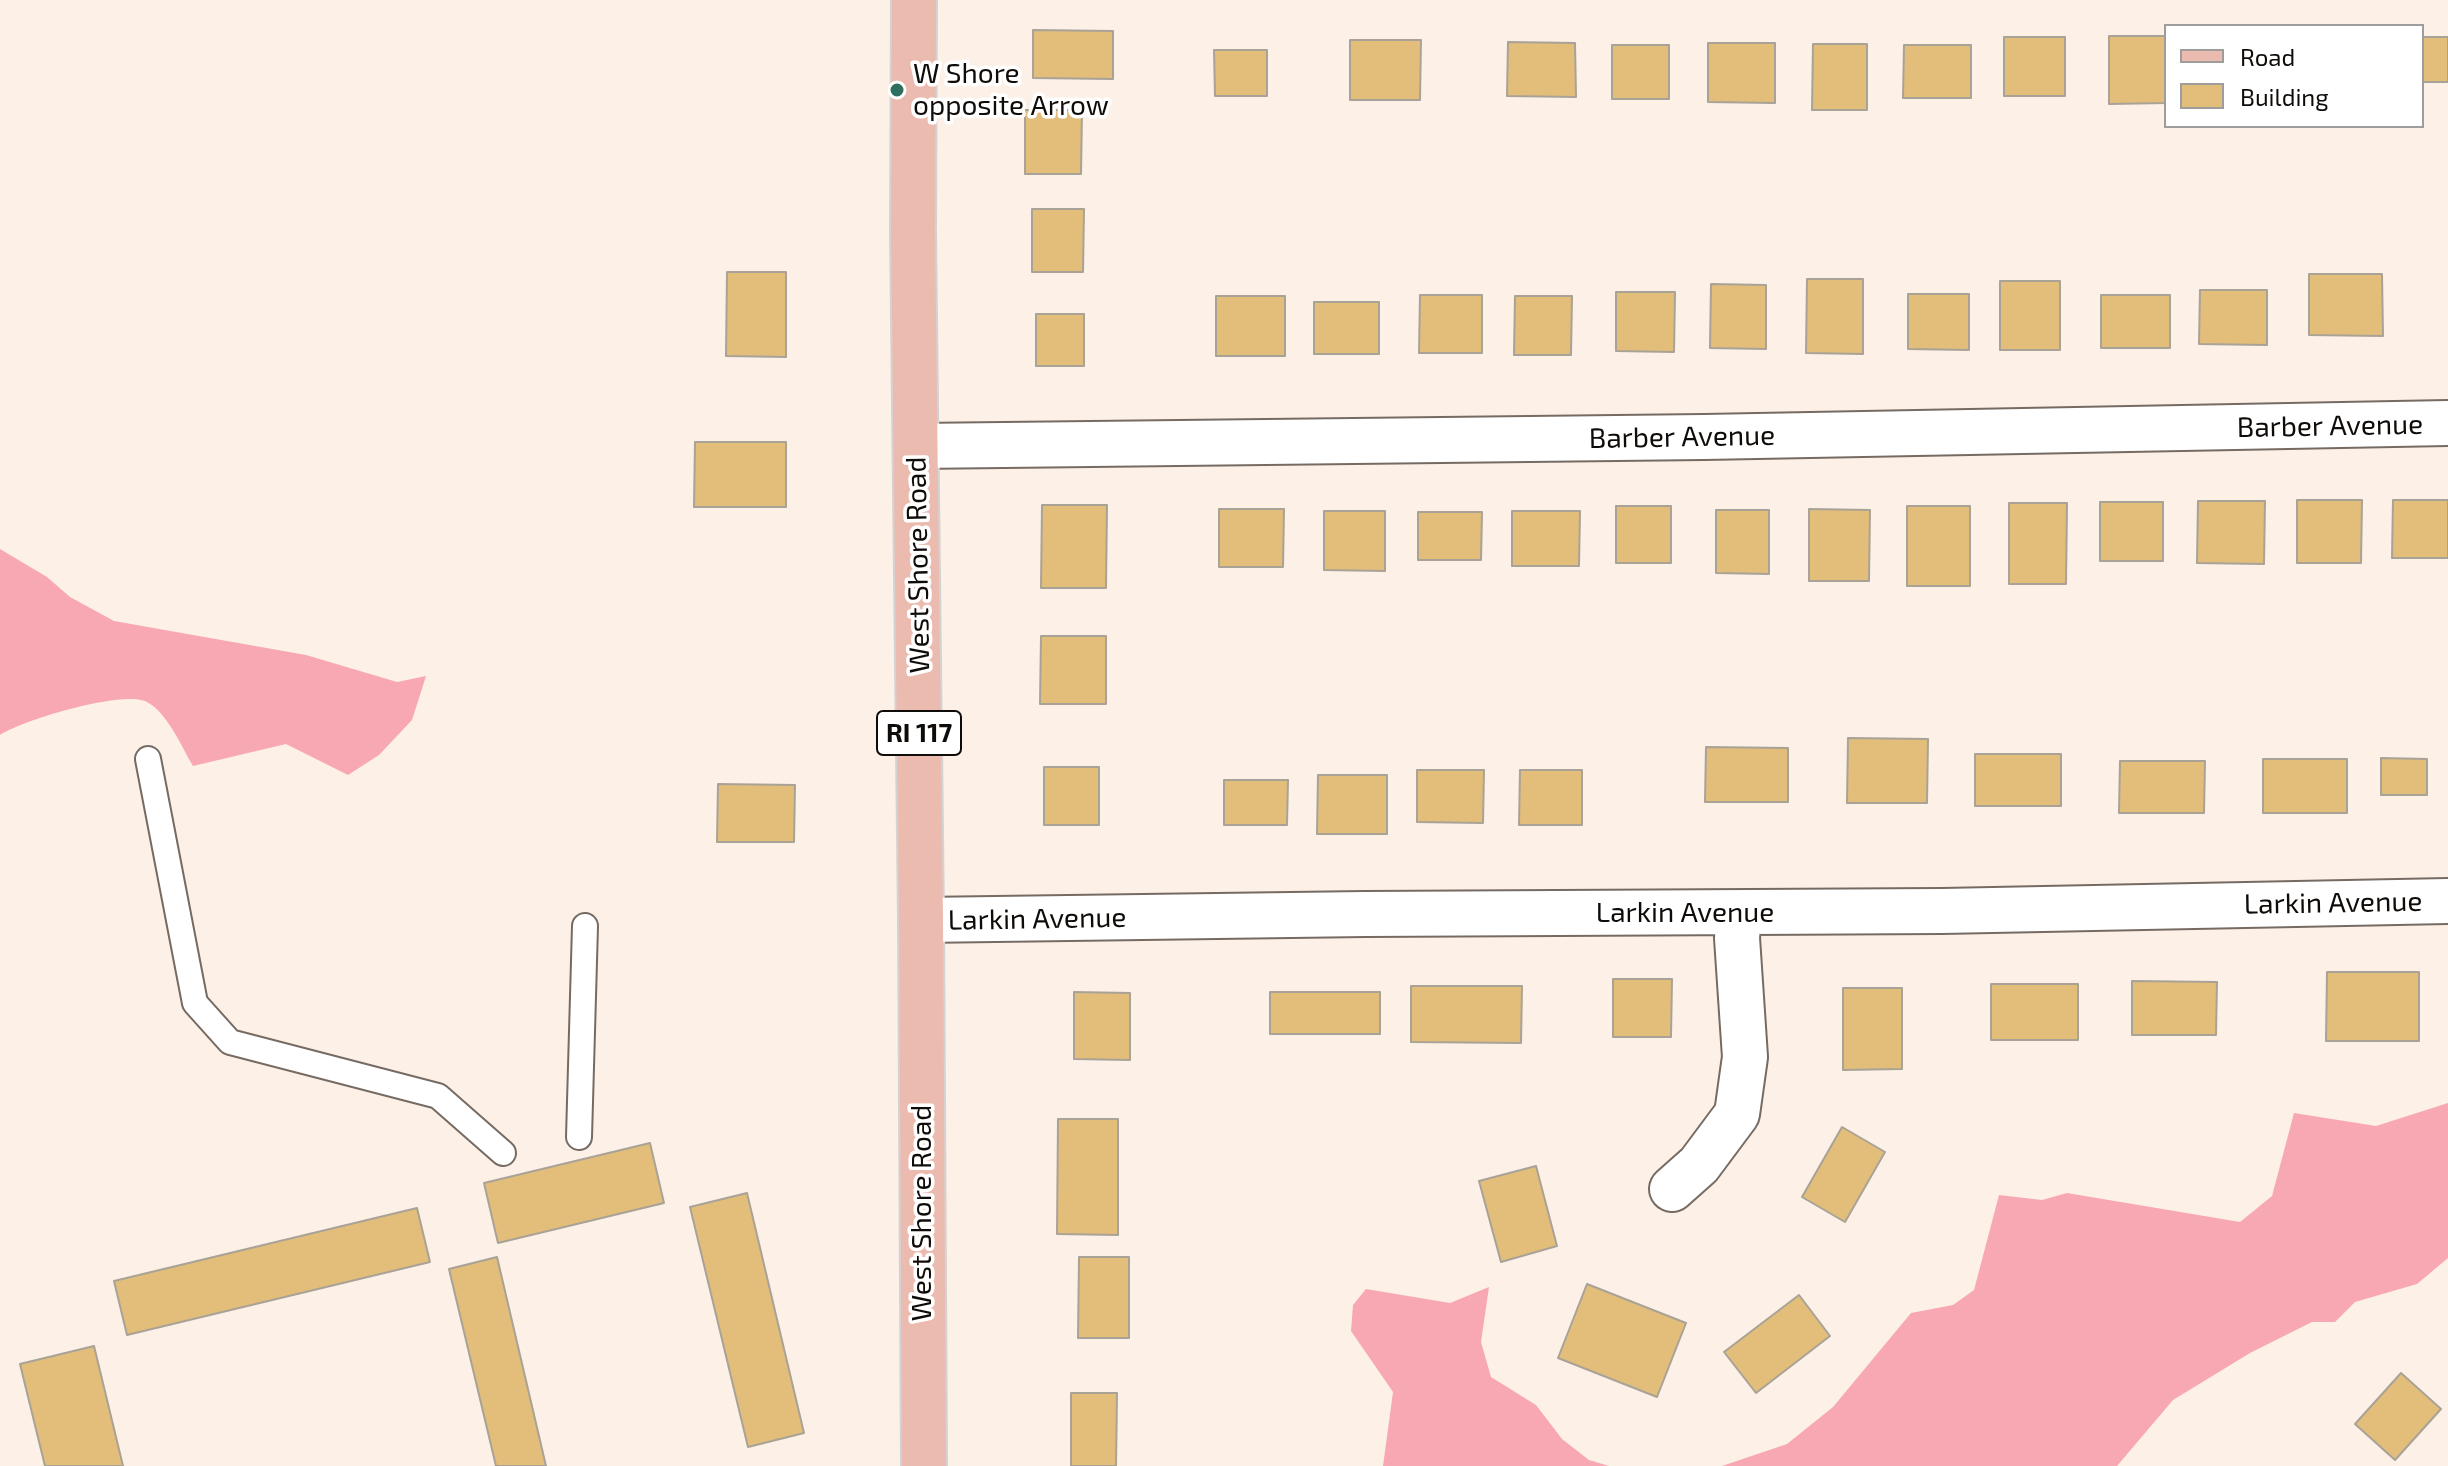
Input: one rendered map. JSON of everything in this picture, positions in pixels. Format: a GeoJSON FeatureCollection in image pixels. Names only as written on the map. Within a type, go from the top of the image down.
{"type":"FeatureCollection","features":[{"type":"Feature","properties":{"kind":"main road","name":"West Shore Road"},"geometry":{"type":"LineString","coordinates":[[914,0],[913,232],[924,1466]]}},
{"type":"Feature","properties":{"kind":"street","name":"Barber Avenue"},"geometry":{"type":"LineString","coordinates":[[916,446],[1720,437],[2448,423]]}},
{"type":"Feature","properties":{"kind":"street","name":"Larkin Avenue"},"geometry":{"type":"LineString","coordinates":[[921,920],[1739,913],[2448,901]]}},
{"type":"Feature","properties":{"kind":"street"},"geometry":{"type":"LineString","coordinates":[[1672,1189],[1699,1165],[1737,1114],[1745,1057],[1737,938],[1739,913]]}},
{"type":"Feature","properties":{"kind":"lane"},"geometry":{"type":"LineString","coordinates":[[148,759],[195,1003],[230,1042],[438,1096],[503,1153]]}},
{"type":"Feature","properties":{"kind":"lane"},"geometry":{"type":"LineString","coordinates":[[579,1137],[585,926]]}},
{"type":"Feature","properties":{"kind":"shaded area"},"geometry":{"type":"Polygon","coordinates":[[[0,549],[47,577],[70,597],[114,621],[306,655],[397,682],[426,676],[412,720],[379,755],[348,775],[286,744],[193,766],[160,713],[145,701],[132,699],[71,709],[28,722],[0,735],[0,549]]]}},
{"type":"Feature","properties":{"kind":"shaded area"},"geometry":{"type":"Polygon","coordinates":[[[2448,1103],[2448,1258],[2417,1284],[2355,1302],[2335,1322],[2312,1322],[2250,1353],[2173,1400],[2117,1466],[1722,1466],[1787,1444],[1833,1407],[1911,1313],[1953,1305],[1974,1290],[1999,1195],[2042,1200],[2067,1193],[2240,1222],[2272,1196],[2294,1113],[2376,1126],[2448,1103]]]}},
{"type":"Feature","properties":{"kind":"shaded area"},"geometry":{"type":"Polygon","coordinates":[[[1489,1287],[1481,1342],[1491,1377],[1536,1405],[1562,1439],[1589,1460],[1609,1466],[1383,1466],[1393,1392],[1351,1331],[1353,1305],[1366,1289],[1450,1303],[1489,1287]]]}},
{"type":"Feature","properties":{"kind":"building"},"geometry":{"type":"Polygon","coordinates":[[[1033,30],[1113,31],[1113,79],[1033,78],[1033,30]]]}},
{"type":"Feature","properties":{"kind":"building"},"geometry":{"type":"Polygon","coordinates":[[[2109,36],[2164,36],[2164,103],[2109,104],[2109,36]]]}},
{"type":"Feature","properties":{"kind":"building"},"geometry":{"type":"Polygon","coordinates":[[[2004,37],[2065,37],[2065,96],[2004,96],[2004,37]]]}},
{"type":"Feature","properties":{"kind":"building"},"geometry":{"type":"Polygon","coordinates":[[[2424,37],[2448,37],[2448,82],[2424,82],[2424,37]]]}},
{"type":"Feature","properties":{"kind":"building"},"geometry":{"type":"Polygon","coordinates":[[[1350,40],[1421,40],[1420,100],[1350,100],[1350,40]]]}},
{"type":"Feature","properties":{"kind":"building"},"geometry":{"type":"Polygon","coordinates":[[[1508,42],[1575,43],[1576,97],[1507,96],[1508,42]]]}},
{"type":"Feature","properties":{"kind":"building"},"geometry":{"type":"Polygon","coordinates":[[[1708,43],[1775,43],[1775,103],[1708,102],[1708,43]]]}},
{"type":"Feature","properties":{"kind":"building"},"geometry":{"type":"Polygon","coordinates":[[[1813,44],[1867,44],[1867,110],[1812,110],[1813,44]]]}},
{"type":"Feature","properties":{"kind":"building"},"geometry":{"type":"Polygon","coordinates":[[[1612,45],[1669,45],[1669,99],[1612,99],[1612,45]]]}},
{"type":"Feature","properties":{"kind":"building"},"geometry":{"type":"Polygon","coordinates":[[[1904,45],[1971,45],[1971,98],[1903,98],[1904,45]]]}},
{"type":"Feature","properties":{"kind":"building"},"geometry":{"type":"Polygon","coordinates":[[[1214,50],[1267,50],[1267,96],[1215,96],[1214,50]]]}},
{"type":"Feature","properties":{"kind":"building"},"geometry":{"type":"Polygon","coordinates":[[[1025,110],[1082,110],[1081,174],[1025,174],[1025,110]]]}},
{"type":"Feature","properties":{"kind":"building"},"geometry":{"type":"Polygon","coordinates":[[[1032,209],[1084,209],[1083,272],[1032,272],[1032,209]]]}},
{"type":"Feature","properties":{"kind":"building"},"geometry":{"type":"Polygon","coordinates":[[[727,272],[786,272],[786,357],[726,356],[727,272]]]}},
{"type":"Feature","properties":{"kind":"building"},"geometry":{"type":"Polygon","coordinates":[[[2309,274],[2382,274],[2383,336],[2309,335],[2309,274]]]}},
{"type":"Feature","properties":{"kind":"building"},"geometry":{"type":"Polygon","coordinates":[[[1807,279],[1863,279],[1863,354],[1806,353],[1807,279]]]}},
{"type":"Feature","properties":{"kind":"building"},"geometry":{"type":"Polygon","coordinates":[[[2000,281],[2060,281],[2060,350],[2000,350],[2000,281]]]}},
{"type":"Feature","properties":{"kind":"building"},"geometry":{"type":"Polygon","coordinates":[[[1711,284],[1766,285],[1766,349],[1710,348],[1711,284]]]}},
{"type":"Feature","properties":{"kind":"building"},"geometry":{"type":"Polygon","coordinates":[[[2200,290],[2267,290],[2267,345],[2199,344],[2200,290]]]}},
{"type":"Feature","properties":{"kind":"building"},"geometry":{"type":"Polygon","coordinates":[[[1616,292],[1675,292],[1674,352],[1616,351],[1616,292]]]}},
{"type":"Feature","properties":{"kind":"building"},"geometry":{"type":"Polygon","coordinates":[[[1908,294],[1969,294],[1969,350],[1908,349],[1908,294]]]}},
{"type":"Feature","properties":{"kind":"building"},"geometry":{"type":"Polygon","coordinates":[[[1420,295],[1482,295],[1482,353],[1419,353],[1420,295]]]}},
{"type":"Feature","properties":{"kind":"building"},"geometry":{"type":"Polygon","coordinates":[[[2101,295],[2170,295],[2170,348],[2101,348],[2101,295]]]}},
{"type":"Feature","properties":{"kind":"building"},"geometry":{"type":"Polygon","coordinates":[[[1216,296],[1285,296],[1285,356],[1216,356],[1216,296]]]}},
{"type":"Feature","properties":{"kind":"building"},"geometry":{"type":"Polygon","coordinates":[[[1515,296],[1572,296],[1571,355],[1514,355],[1515,296]]]}},
{"type":"Feature","properties":{"kind":"building"},"geometry":{"type":"Polygon","coordinates":[[[1314,302],[1379,302],[1379,354],[1314,354],[1314,302]]]}},
{"type":"Feature","properties":{"kind":"building"},"geometry":{"type":"Polygon","coordinates":[[[1036,314],[1084,314],[1084,366],[1036,366],[1036,314]]]}},
{"type":"Feature","properties":{"kind":"building"},"geometry":{"type":"Polygon","coordinates":[[[695,442],[786,442],[786,507],[694,507],[695,442]]]}},
{"type":"Feature","properties":{"kind":"building"},"geometry":{"type":"Polygon","coordinates":[[[2297,500],[2362,500],[2361,563],[2297,563],[2297,500]]]}},
{"type":"Feature","properties":{"kind":"building"},"geometry":{"type":"Polygon","coordinates":[[[2393,500],[2448,500],[2448,558],[2392,558],[2393,500]]]}},
{"type":"Feature","properties":{"kind":"building"},"geometry":{"type":"Polygon","coordinates":[[[2198,501],[2265,501],[2264,564],[2197,563],[2198,501]]]}},
{"type":"Feature","properties":{"kind":"building"},"geometry":{"type":"Polygon","coordinates":[[[2100,502],[2163,502],[2163,561],[2100,561],[2100,502]]]}},
{"type":"Feature","properties":{"kind":"building"},"geometry":{"type":"Polygon","coordinates":[[[2009,503],[2067,503],[2066,584],[2009,584],[2009,503]]]}},
{"type":"Feature","properties":{"kind":"building"},"geometry":{"type":"Polygon","coordinates":[[[1042,505],[1107,505],[1106,588],[1041,588],[1042,505]]]}},
{"type":"Feature","properties":{"kind":"building"},"geometry":{"type":"Polygon","coordinates":[[[1616,506],[1671,506],[1671,563],[1616,563],[1616,506]]]}},
{"type":"Feature","properties":{"kind":"building"},"geometry":{"type":"Polygon","coordinates":[[[1907,506],[1970,506],[1970,586],[1907,586],[1907,506]]]}},
{"type":"Feature","properties":{"kind":"building"},"geometry":{"type":"Polygon","coordinates":[[[1219,509],[1284,509],[1283,567],[1219,567],[1219,509]]]}},
{"type":"Feature","properties":{"kind":"building"},"geometry":{"type":"Polygon","coordinates":[[[1809,509],[1870,510],[1869,581],[1809,581],[1809,509]]]}},
{"type":"Feature","properties":{"kind":"building"},"geometry":{"type":"Polygon","coordinates":[[[1716,510],[1769,510],[1769,574],[1716,573],[1716,510]]]}},
{"type":"Feature","properties":{"kind":"building"},"geometry":{"type":"Polygon","coordinates":[[[1324,511],[1385,511],[1385,571],[1324,570],[1324,511]]]}},
{"type":"Feature","properties":{"kind":"building"},"geometry":{"type":"Polygon","coordinates":[[[1512,511],[1580,511],[1579,566],[1512,566],[1512,511]]]}},
{"type":"Feature","properties":{"kind":"building"},"geometry":{"type":"Polygon","coordinates":[[[1418,512],[1482,512],[1481,560],[1418,560],[1418,512]]]}},
{"type":"Feature","properties":{"kind":"building"},"geometry":{"type":"Polygon","coordinates":[[[1041,636],[1106,636],[1106,704],[1040,704],[1041,636]]]}},
{"type":"Feature","properties":{"kind":"building"},"geometry":{"type":"Polygon","coordinates":[[[1848,738],[1928,739],[1927,803],[1847,803],[1848,738]]]}},
{"type":"Feature","properties":{"kind":"building"},"geometry":{"type":"Polygon","coordinates":[[[1706,747],[1788,748],[1788,802],[1705,802],[1706,747]]]}},
{"type":"Feature","properties":{"kind":"building"},"geometry":{"type":"Polygon","coordinates":[[[1975,754],[2061,754],[2061,806],[1975,806],[1975,754]]]}},
{"type":"Feature","properties":{"kind":"building"},"geometry":{"type":"Polygon","coordinates":[[[2381,758],[2427,759],[2427,795],[2381,795],[2381,758]]]}},
{"type":"Feature","properties":{"kind":"building"},"geometry":{"type":"Polygon","coordinates":[[[2263,759],[2347,759],[2347,813],[2263,813],[2263,759]]]}},
{"type":"Feature","properties":{"kind":"building"},"geometry":{"type":"Polygon","coordinates":[[[2120,761],[2205,761],[2204,813],[2119,813],[2120,761]]]}},
{"type":"Feature","properties":{"kind":"building"},"geometry":{"type":"Polygon","coordinates":[[[1044,767],[1099,767],[1099,825],[1044,825],[1044,767]]]}},
{"type":"Feature","properties":{"kind":"building"},"geometry":{"type":"Polygon","coordinates":[[[1417,770],[1484,770],[1483,823],[1417,822],[1417,770]]]}},
{"type":"Feature","properties":{"kind":"building"},"geometry":{"type":"Polygon","coordinates":[[[1520,770],[1582,770],[1582,825],[1519,825],[1520,770]]]}},
{"type":"Feature","properties":{"kind":"building"},"geometry":{"type":"Polygon","coordinates":[[[1318,775],[1387,775],[1387,834],[1317,834],[1318,775]]]}},
{"type":"Feature","properties":{"kind":"building"},"geometry":{"type":"Polygon","coordinates":[[[1224,780],[1288,780],[1287,825],[1224,825],[1224,780]]]}},
{"type":"Feature","properties":{"kind":"building"},"geometry":{"type":"Polygon","coordinates":[[[718,784],[795,785],[794,842],[717,842],[718,784]]]}},
{"type":"Feature","properties":{"kind":"building"},"geometry":{"type":"Polygon","coordinates":[[[2327,972],[2419,972],[2419,1041],[2326,1041],[2327,972]]]}},
{"type":"Feature","properties":{"kind":"building"},"geometry":{"type":"Polygon","coordinates":[[[1613,979],[1672,979],[1671,1037],[1613,1037],[1613,979]]]}},
{"type":"Feature","properties":{"kind":"building"},"geometry":{"type":"Polygon","coordinates":[[[2132,981],[2217,982],[2216,1035],[2132,1035],[2132,981]]]}},
{"type":"Feature","properties":{"kind":"building"},"geometry":{"type":"Polygon","coordinates":[[[1991,984],[2078,984],[2078,1040],[1991,1040],[1991,984]]]}},
{"type":"Feature","properties":{"kind":"building"},"geometry":{"type":"Polygon","coordinates":[[[1411,986],[1522,986],[1521,1043],[1411,1042],[1411,986]]]}},
{"type":"Feature","properties":{"kind":"building"},"geometry":{"type":"Polygon","coordinates":[[[1843,988],[1902,988],[1902,1069],[1843,1070],[1843,988]]]}},
{"type":"Feature","properties":{"kind":"building"},"geometry":{"type":"Polygon","coordinates":[[[1074,992],[1130,993],[1130,1060],[1074,1059],[1074,992]]]}},
{"type":"Feature","properties":{"kind":"building"},"geometry":{"type":"Polygon","coordinates":[[[1270,992],[1380,992],[1380,1034],[1270,1034],[1270,992]]]}},
{"type":"Feature","properties":{"kind":"building"},"geometry":{"type":"Polygon","coordinates":[[[1058,1119],[1118,1119],[1118,1235],[1057,1234],[1058,1119]]]}},
{"type":"Feature","properties":{"kind":"building"},"geometry":{"type":"Polygon","coordinates":[[[1842,1127],[1885,1152],[1845,1222],[1802,1197],[1842,1127]]]}},
{"type":"Feature","properties":{"kind":"building"},"geometry":{"type":"Polygon","coordinates":[[[650,1143],[664,1203],[498,1243],[484,1183],[650,1143]]]}},
{"type":"Feature","properties":{"kind":"building"},"geometry":{"type":"Polygon","coordinates":[[[1536,1166],[1557,1246],[1501,1262],[1479,1181],[1536,1166]]]}},
{"type":"Feature","properties":{"kind":"building"},"geometry":{"type":"Polygon","coordinates":[[[747,1193],[804,1433],[748,1447],[690,1207],[747,1193]]]}},
{"type":"Feature","properties":{"kind":"building"},"geometry":{"type":"Polygon","coordinates":[[[417,1208],[430,1262],[127,1335],[114,1281],[417,1208]]]}},
{"type":"Feature","properties":{"kind":"building"},"geometry":{"type":"Polygon","coordinates":[[[497,1257],[546,1466],[496,1466],[449,1269],[497,1257]]]}},
{"type":"Feature","properties":{"kind":"building"},"geometry":{"type":"Polygon","coordinates":[[[1079,1257],[1129,1257],[1129,1338],[1078,1338],[1079,1257]]]}},
{"type":"Feature","properties":{"kind":"building"},"geometry":{"type":"Polygon","coordinates":[[[1587,1284],[1686,1323],[1657,1397],[1558,1358],[1587,1284]]]}},
{"type":"Feature","properties":{"kind":"building"},"geometry":{"type":"Polygon","coordinates":[[[1799,1295],[1830,1336],[1756,1393],[1724,1352],[1799,1295]]]}},
{"type":"Feature","properties":{"kind":"building"},"geometry":{"type":"Polygon","coordinates":[[[94,1346],[123,1466],[45,1466],[20,1364],[94,1346]]]}},
{"type":"Feature","properties":{"kind":"building"},"geometry":{"type":"Polygon","coordinates":[[[2401,1373],[2441,1409],[2395,1460],[2355,1424],[2401,1373]]]}},
{"type":"Feature","properties":{"kind":"building"},"geometry":{"type":"Polygon","coordinates":[[[1071,1393],[1117,1393],[1116,1466],[1071,1466],[1071,1393]]]}},
{"type":"Feature","properties":{"kind":"place","name":"W Shore opposite Arrow"},"geometry":{"type":"Point","coordinates":[897,90]}}]}
